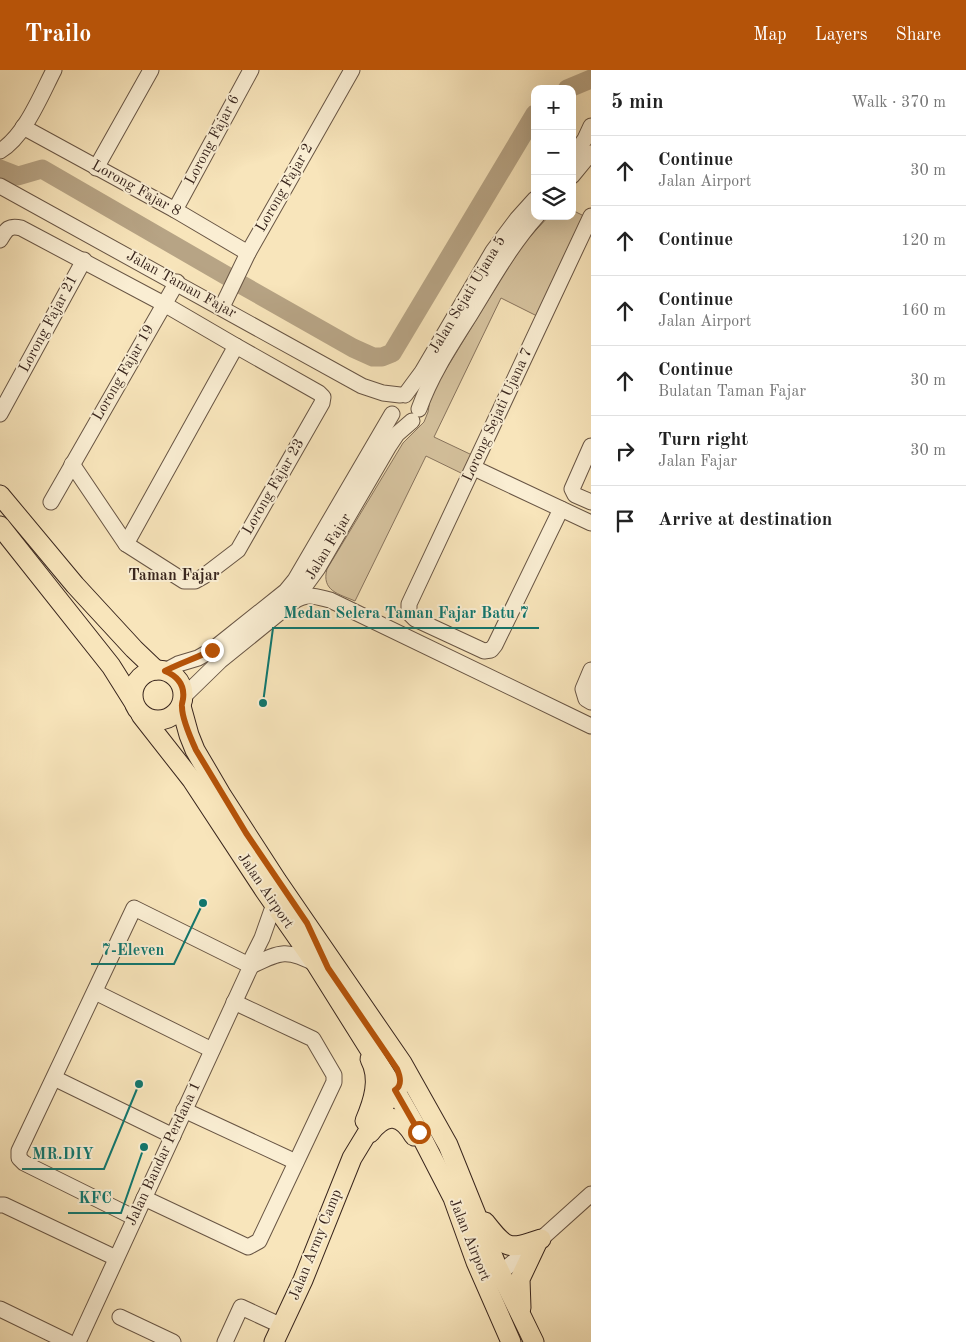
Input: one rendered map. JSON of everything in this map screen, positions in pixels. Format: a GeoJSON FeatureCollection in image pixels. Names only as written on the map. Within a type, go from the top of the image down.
{"type":"FeatureCollection","features":[{"type":"Feature","properties":{"kind":"main road"},"geometry":{"type":"LineString","coordinates":[[0,495],[74,585],[134,649],[161,670],[173,674],[179,680],[182,688],[182,701],[174,715],[163,720],[152,720],[137,708],[132,692],[140,677],[148,672],[161,670]]}},
{"type":"Feature","properties":{"kind":"main road","name":"Jalan Airport"},"geometry":{"type":"LineString","coordinates":[[0,526],[111,666],[137,708],[192,780],[316,964],[395,1090],[453,1198],[466,1211]]}},
{"type":"Feature","properties":{"kind":"main road","name":"Jalan Airport"},"geometry":{"type":"LineString","coordinates":[[182,701],[189,735],[199,756],[246,833],[402,1062],[448,1145],[466,1211],[476,1262],[494,1279],[521,1314],[534,1342]]}},
{"type":"Feature","properties":{"kind":"main road"},"geometry":{"type":"LineString","coordinates":[[307,923],[328,968],[400,1074],[398,1088],[379,1112],[355,1152]]}},
{"type":"Feature","properties":{"kind":"main road"},"geometry":{"type":"LineString","coordinates":[[345,1011],[348,1024],[372,1062],[376,1079],[368,1113],[355,1152]]}},
{"type":"Feature","properties":{"kind":"main road"},"geometry":{"type":"LineString","coordinates":[[355,1152],[382,1120],[393,1119],[404,1122],[466,1211],[504,1244],[519,1246],[539,1241]]}},
{"type":"Feature","properties":{"kind":"main road","name":"Jalan Army Camp"},"geometry":{"type":"LineString","coordinates":[[278,1334],[303,1280],[355,1152]]}},
{"type":"Feature","properties":{"kind":"main road"},"geometry":{"type":"LineString","coordinates":[[521,1314],[520,1279],[539,1241]]}},
{"type":"Feature","properties":{"kind":"main road","name":"Jalan Airport"},"geometry":{"type":"LineString","coordinates":[[494,1279],[511,1342]]}},
{"type":"Feature","properties":{"kind":"street"},"geometry":{"type":"LineString","coordinates":[[0,151],[8,145],[23,127],[54,70]]}},
{"type":"Feature","properties":{"kind":"street"},"geometry":{"type":"LineString","coordinates":[[96,168],[151,70]]}},
{"type":"Feature","properties":{"kind":"street","name":"Lorong Fajar 6"},"geometry":{"type":"LineString","coordinates":[[175,210],[251,70]]}},
{"type":"Feature","properties":{"kind":"street","name":"Lorong Fajar 2"},"geometry":{"type":"LineString","coordinates":[[222,308],[248,253],[352,70]]}},
{"type":"Feature","properties":{"kind":"street"},"geometry":{"type":"LineString","coordinates":[[576,152],[591,126]]}},
{"type":"Feature","properties":{"kind":"street","name":"Lorong Fajar 8"},"geometry":{"type":"LineString","coordinates":[[23,127],[175,210],[248,253]]}},
{"type":"Feature","properties":{"kind":"street"},"geometry":{"type":"LineString","coordinates":[[573,175],[591,153]]}},
{"type":"Feature","properties":{"kind":"street","name":"Jalan Taman Fajar"},"geometry":{"type":"LineString","coordinates":[[0,186],[177,282],[362,386]]}},
{"type":"Feature","properties":{"kind":"street","name":"Jalan Sejati Ujana 5"},"geometry":{"type":"LineString","coordinates":[[403,395],[422,372],[493,251],[512,224],[531,203]]}},
{"type":"Feature","properties":{"kind":"street","name":"Lorong Sejati Ujana 7"},"geometry":{"type":"LineString","coordinates":[[561,509],[491,650],[484,651],[475,647],[415,619],[409,613],[409,604],[591,216]]}},
{"type":"Feature","properties":{"kind":"street","name":"Jalan Sejati Ujana 5"},"geometry":{"type":"LineString","coordinates":[[416,415],[436,370],[514,244],[534,220]]}},
{"type":"Feature","properties":{"kind":"street","name":"Lorong Fajar 23"},"geometry":{"type":"LineString","coordinates":[[0,240],[6,230],[13,226],[21,228],[164,304],[323,397],[322,403],[238,550],[204,576],[194,581],[184,581],[126,544]]}},
{"type":"Feature","properties":{"kind":"street","name":"Lorong Fajar 21"},"geometry":{"type":"LineString","coordinates":[[0,414],[84,260]]}},
{"type":"Feature","properties":{"kind":"street","name":"Lorong Fajar 19"},"geometry":{"type":"LineString","coordinates":[[50,502],[177,282]]}},
{"type":"Feature","properties":{"kind":"street"},"geometry":{"type":"LineString","coordinates":[[72,464],[126,544],[236,346]]}},
{"type":"Feature","properties":{"kind":"street"},"geometry":{"type":"LineString","coordinates":[[362,386],[382,393],[414,398],[417,401],[416,415],[408,423],[398,421],[392,412],[362,386]]}},
{"type":"Feature","properties":{"kind":"street"},"geometry":{"type":"LineString","coordinates":[[392,412],[394,401],[403,395]]}},
{"type":"Feature","properties":{"kind":"street","name":"Jalan Fajar"},"geometry":{"type":"LineString","coordinates":[[161,670],[198,658],[212,650],[286,591],[300,572],[392,412]]}},
{"type":"Feature","properties":{"kind":"street","name":"Jalan Fajar"},"geometry":{"type":"LineString","coordinates":[[182,701],[220,661],[294,601],[318,568],[390,446],[398,434],[416,415]]}},
{"type":"Feature","properties":{"kind":"street"},"geometry":{"type":"LineString","coordinates":[[591,446],[572,486],[572,491],[575,494],[591,502]]}},
{"type":"Feature","properties":{"kind":"street"},"geometry":{"type":"LineString","coordinates":[[474,468],[591,523]]}},
{"type":"Feature","properties":{"kind":"street"},"geometry":{"type":"LineString","coordinates":[[318,568],[320,586],[330,600]]}},
{"type":"Feature","properties":{"kind":"street"},"geometry":{"type":"LineString","coordinates":[[294,601],[311,595],[330,600],[591,726]]}},
{"type":"Feature","properties":{"kind":"street"},"geometry":{"type":"LineString","coordinates":[[587,698],[584,684],[591,670]]}},
{"type":"Feature","properties":{"kind":"street","name":"Jalan Bandar Perdana 1"},"geometry":{"type":"LineString","coordinates":[[78,1342],[251,966],[252,958],[262,938],[274,904]]}},
{"type":"Feature","properties":{"kind":"street"},"geometry":{"type":"LineString","coordinates":[[134,1218],[24,1163],[19,1158],[19,1151],[134,908],[251,966],[279,953],[304,957],[316,964]]}},
{"type":"Feature","properties":{"kind":"street"},"geometry":{"type":"LineString","coordinates":[[95,992],[212,1050]]}},
{"type":"Feature","properties":{"kind":"street"},"geometry":{"type":"LineString","coordinates":[[144,1198],[248,1246],[258,1241],[334,1082],[334,1075],[312,1039],[234,1002]]}},
{"type":"Feature","properties":{"kind":"street"},"geometry":{"type":"LineString","coordinates":[[54,1078],[172,1136]]}},
{"type":"Feature","properties":{"kind":"street"},"geometry":{"type":"LineString","coordinates":[[184,1110],[296,1162]]}},
{"type":"Feature","properties":{"kind":"street"},"geometry":{"type":"LineString","coordinates":[[494,1279],[591,1194]]}},
{"type":"Feature","properties":{"kind":"street"},"geometry":{"type":"LineString","coordinates":[[0,1205],[4,1205],[116,1258]]}},
{"type":"Feature","properties":{"kind":"street"},"geometry":{"type":"LineString","coordinates":[[225,1342],[241,1307],[278,1334]]}},
{"type":"Feature","properties":{"kind":"street"},"geometry":{"type":"LineString","coordinates":[[0,1309],[68,1342]]}},
{"type":"Feature","properties":{"kind":"street"},"geometry":{"type":"LineString","coordinates":[[120,1317],[173,1342]]}},
{"type":"Feature","properties":{"kind":"shaded area"},"geometry":{"type":"Polygon","coordinates":[[[576,212],[584,216],[537,316],[501,298],[434,437],[472,455],[463,474],[426,456],[355,601],[338,594],[329,587],[326,576],[327,569],[403,443],[424,422],[431,394],[525,242],[545,220],[576,220],[576,212]]]}},
{"type":"Feature","properties":{"kind":"waterway"},"geometry":{"type":"LineString","coordinates":[[576,85],[591,79]]}},
{"type":"Feature","properties":{"kind":"waterway"},"geometry":{"type":"LineString","coordinates":[[242,285],[353,348],[373,357],[382,357],[392,353],[531,121]]}},
{"type":"Feature","properties":{"kind":"waterway"},"geometry":{"type":"LineString","coordinates":[[0,169],[18,176],[42,169],[227,276]]}},
{"type":"Feature","properties":{"kind":"place","name":"Medan Selera Taman Fajar Batu 7"},"geometry":{"type":"Point","coordinates":[263,703]}},
{"type":"Feature","properties":{"kind":"place","name":"7-Eleven"},"geometry":{"type":"Point","coordinates":[203,903]}},
{"type":"Feature","properties":{"kind":"place","name":"MR.DIY"},"geometry":{"type":"Point","coordinates":[139,1084]}},
{"type":"Feature","properties":{"kind":"place","name":"KFC"},"geometry":{"type":"Point","coordinates":[144,1147]}},
{"type":"Feature","properties":{"kind":"district","name":"Taman Fajar"},"geometry":{"type":"Point","coordinates":[174,576]}},
{"type":"Feature","properties":{"kind":"route"},"geometry":{"type":"LineString","coordinates":[[212,650],[198,658],[178,664],[165,671],[173,674],[179,680],[182,688],[181,706],[189,735],[222,796],[277,881],[307,923],[328,968],[400,1074],[400,1083],[395,1090],[419,1132]]}}]}
